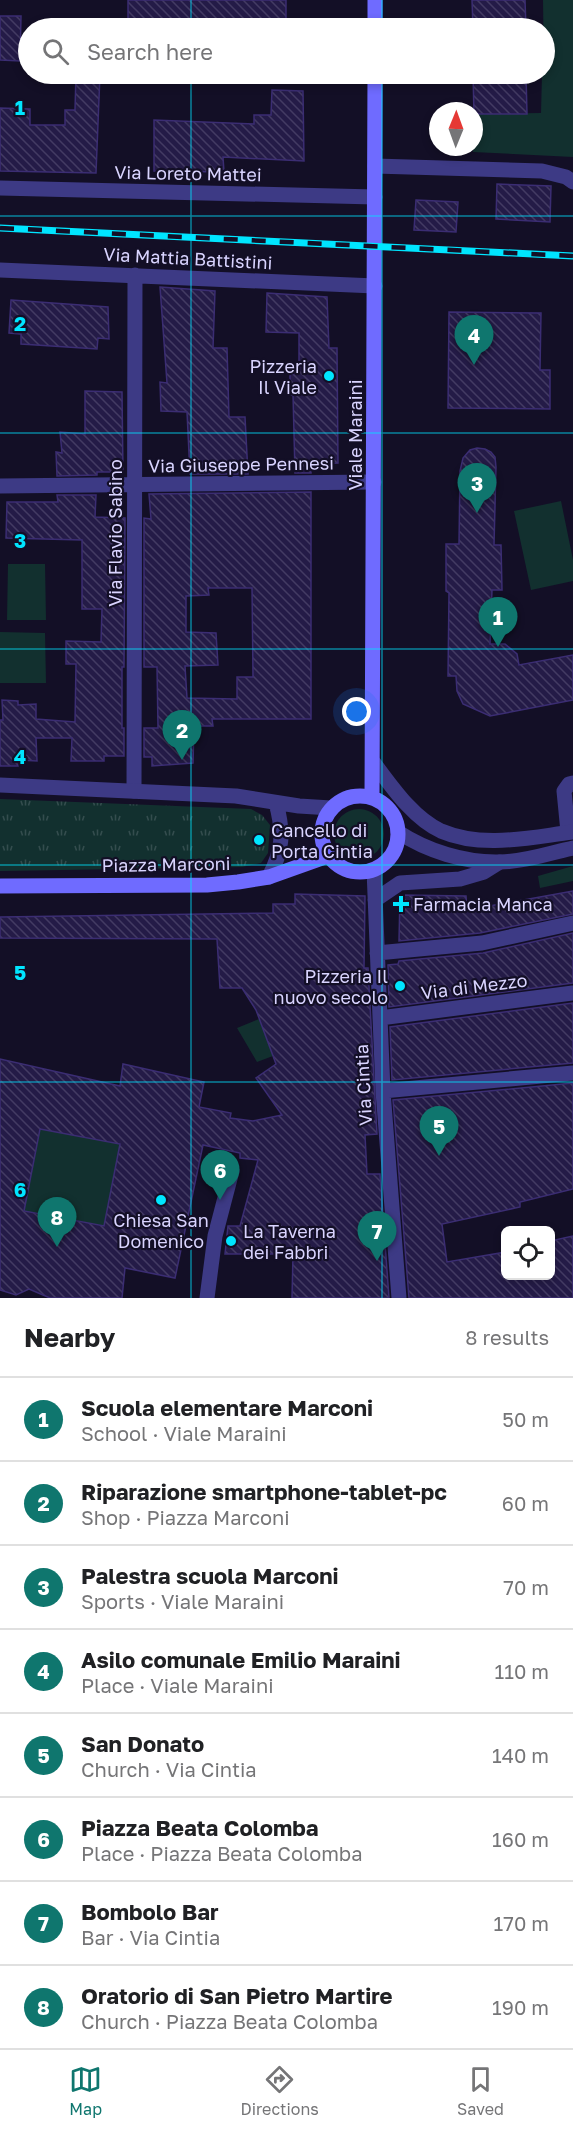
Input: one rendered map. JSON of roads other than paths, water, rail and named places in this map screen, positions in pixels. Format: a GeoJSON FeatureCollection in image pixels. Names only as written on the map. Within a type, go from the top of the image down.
{"type":"FeatureCollection","features":[{"type":"Feature","properties":{"kind":"main road"},"geometry":{"type":"LineString","coordinates":[[375,0],[375,18]]}},
{"type":"Feature","properties":{"kind":"main road","name":"Viale Maraini"},"geometry":{"type":"LineString","coordinates":[[372,797],[374,763],[375,84]]}},
{"type":"Feature","properties":{"kind":"main road"},"geometry":{"type":"LineString","coordinates":[[361,795],[372,797],[383,802],[391,811],[398,832],[397,844],[392,855],[374,870],[349,871],[337,865],[328,856],[323,847],[321,826],[331,808],[339,800],[361,795]]}},
{"type":"Feature","properties":{"kind":"main road","name":"Piazza Marconi"},"geometry":{"type":"LineString","coordinates":[[0,886],[207,885],[269,877],[328,856]]}},
{"type":"Feature","properties":{"kind":"street"},"geometry":{"type":"LineString","coordinates":[[375,166],[542,171],[566,177],[573,182]]}},
{"type":"Feature","properties":{"kind":"street","name":"Via Loreto Mattei"},"geometry":{"type":"LineString","coordinates":[[0,188],[375,197]]}},
{"type":"Feature","properties":{"kind":"street","name":"Via Mattia Battistini"},"geometry":{"type":"LineString","coordinates":[[0,270],[375,286]]}},
{"type":"Feature","properties":{"kind":"street","name":"Via Flavio Sabino"},"geometry":{"type":"LineString","coordinates":[[134,791],[135,275]]}},
{"type":"Feature","properties":{"kind":"street","name":"Via Giuseppe Pennesi"},"geometry":{"type":"LineString","coordinates":[[0,486],[374,482]]}},
{"type":"Feature","properties":{"kind":"street"},"geometry":{"type":"LineString","coordinates":[[374,763],[405,802],[441,831],[494,841],[527,839],[571,832],[564,791],[569,784],[573,783]]}},
{"type":"Feature","properties":{"kind":"street"},"geometry":{"type":"LineString","coordinates":[[0,785],[236,796],[276,803],[331,808]]}},
{"type":"Feature","properties":{"kind":"street"},"geometry":{"type":"LineString","coordinates":[[269,877],[278,859],[281,842],[281,822],[276,803]]}},
{"type":"Feature","properties":{"kind":"street"},"geometry":{"type":"LineString","coordinates":[[398,832],[411,841],[447,854],[500,862],[573,848]]}},
{"type":"Feature","properties":{"kind":"street"},"geometry":{"type":"LineString","coordinates":[[375,900],[400,883],[460,879],[484,872],[500,862]]}},
{"type":"Feature","properties":{"kind":"street","name":"Via Cintia"},"geometry":{"type":"LineString","coordinates":[[374,870],[383,1091],[399,1298]]}},
{"type":"Feature","properties":{"kind":"street"},"geometry":{"type":"LineString","coordinates":[[377,953],[482,943],[573,923]]}},
{"type":"Feature","properties":{"kind":"street","name":"Via di Mezzo"},"geometry":{"type":"LineString","coordinates":[[380,1018],[573,993]]}},
{"type":"Feature","properties":{"kind":"street"},"geometry":{"type":"LineString","coordinates":[[383,1091],[573,1073]]}},
{"type":"Feature","properties":{"kind":"street"},"geometry":{"type":"LineString","coordinates":[[207,1298],[215,1236],[232,1171]]}},
{"type":"Feature","properties":{"kind":"railway"},"geometry":{"type":"LineString","coordinates":[[0,228],[573,256]]}},
{"type":"Feature","properties":{"kind":"place","name":"Asilo comunale Emilio Maraini"},"geometry":{"type":"Point","coordinates":[474,365]}},
{"type":"Feature","properties":{"kind":"place","name":"Pizzeria Il Viale"},"geometry":{"type":"Point","coordinates":[329,376]}},
{"type":"Feature","properties":{"kind":"place","name":"Palestra scuola Marconi"},"geometry":{"type":"Point","coordinates":[477,513]}},
{"type":"Feature","properties":{"kind":"place","name":"Scuola elementare Marconi"},"geometry":{"type":"Point","coordinates":[498,647]}},
{"type":"Feature","properties":{"kind":"place","name":"Riparazione smartphone-tablet-pc"},"geometry":{"type":"Point","coordinates":[182,760]}},
{"type":"Feature","properties":{"kind":"place","name":"Cancello di Porta Cintia"},"geometry":{"type":"Point","coordinates":[259,840]}},
{"type":"Feature","properties":{"kind":"place","name":"Farmacia Manca"},"geometry":{"type":"Point","coordinates":[401,904]}},
{"type":"Feature","properties":{"kind":"place","name":"Pizzeria Il nuovo secolo"},"geometry":{"type":"Point","coordinates":[400,986]}},
{"type":"Feature","properties":{"kind":"place","name":"San Donato"},"geometry":{"type":"Point","coordinates":[439,1156]}},
{"type":"Feature","properties":{"kind":"place","name":"Chiesa San Domenico"},"geometry":{"type":"Point","coordinates":[161,1200]}},
{"type":"Feature","properties":{"kind":"place","name":"Piazza Beata Colomba"},"geometry":{"type":"Point","coordinates":[220,1200]}},
{"type":"Feature","properties":{"kind":"place","name":"La Taverna dei Fabbri"},"geometry":{"type":"Point","coordinates":[231,1241]}},
{"type":"Feature","properties":{"kind":"place","name":"Oratorio di San Pietro Martire"},"geometry":{"type":"Point","coordinates":[57,1247]}},
{"type":"Feature","properties":{"kind":"place","name":"Bombolo Bar"},"geometry":{"type":"Point","coordinates":[377,1261]}}]}
